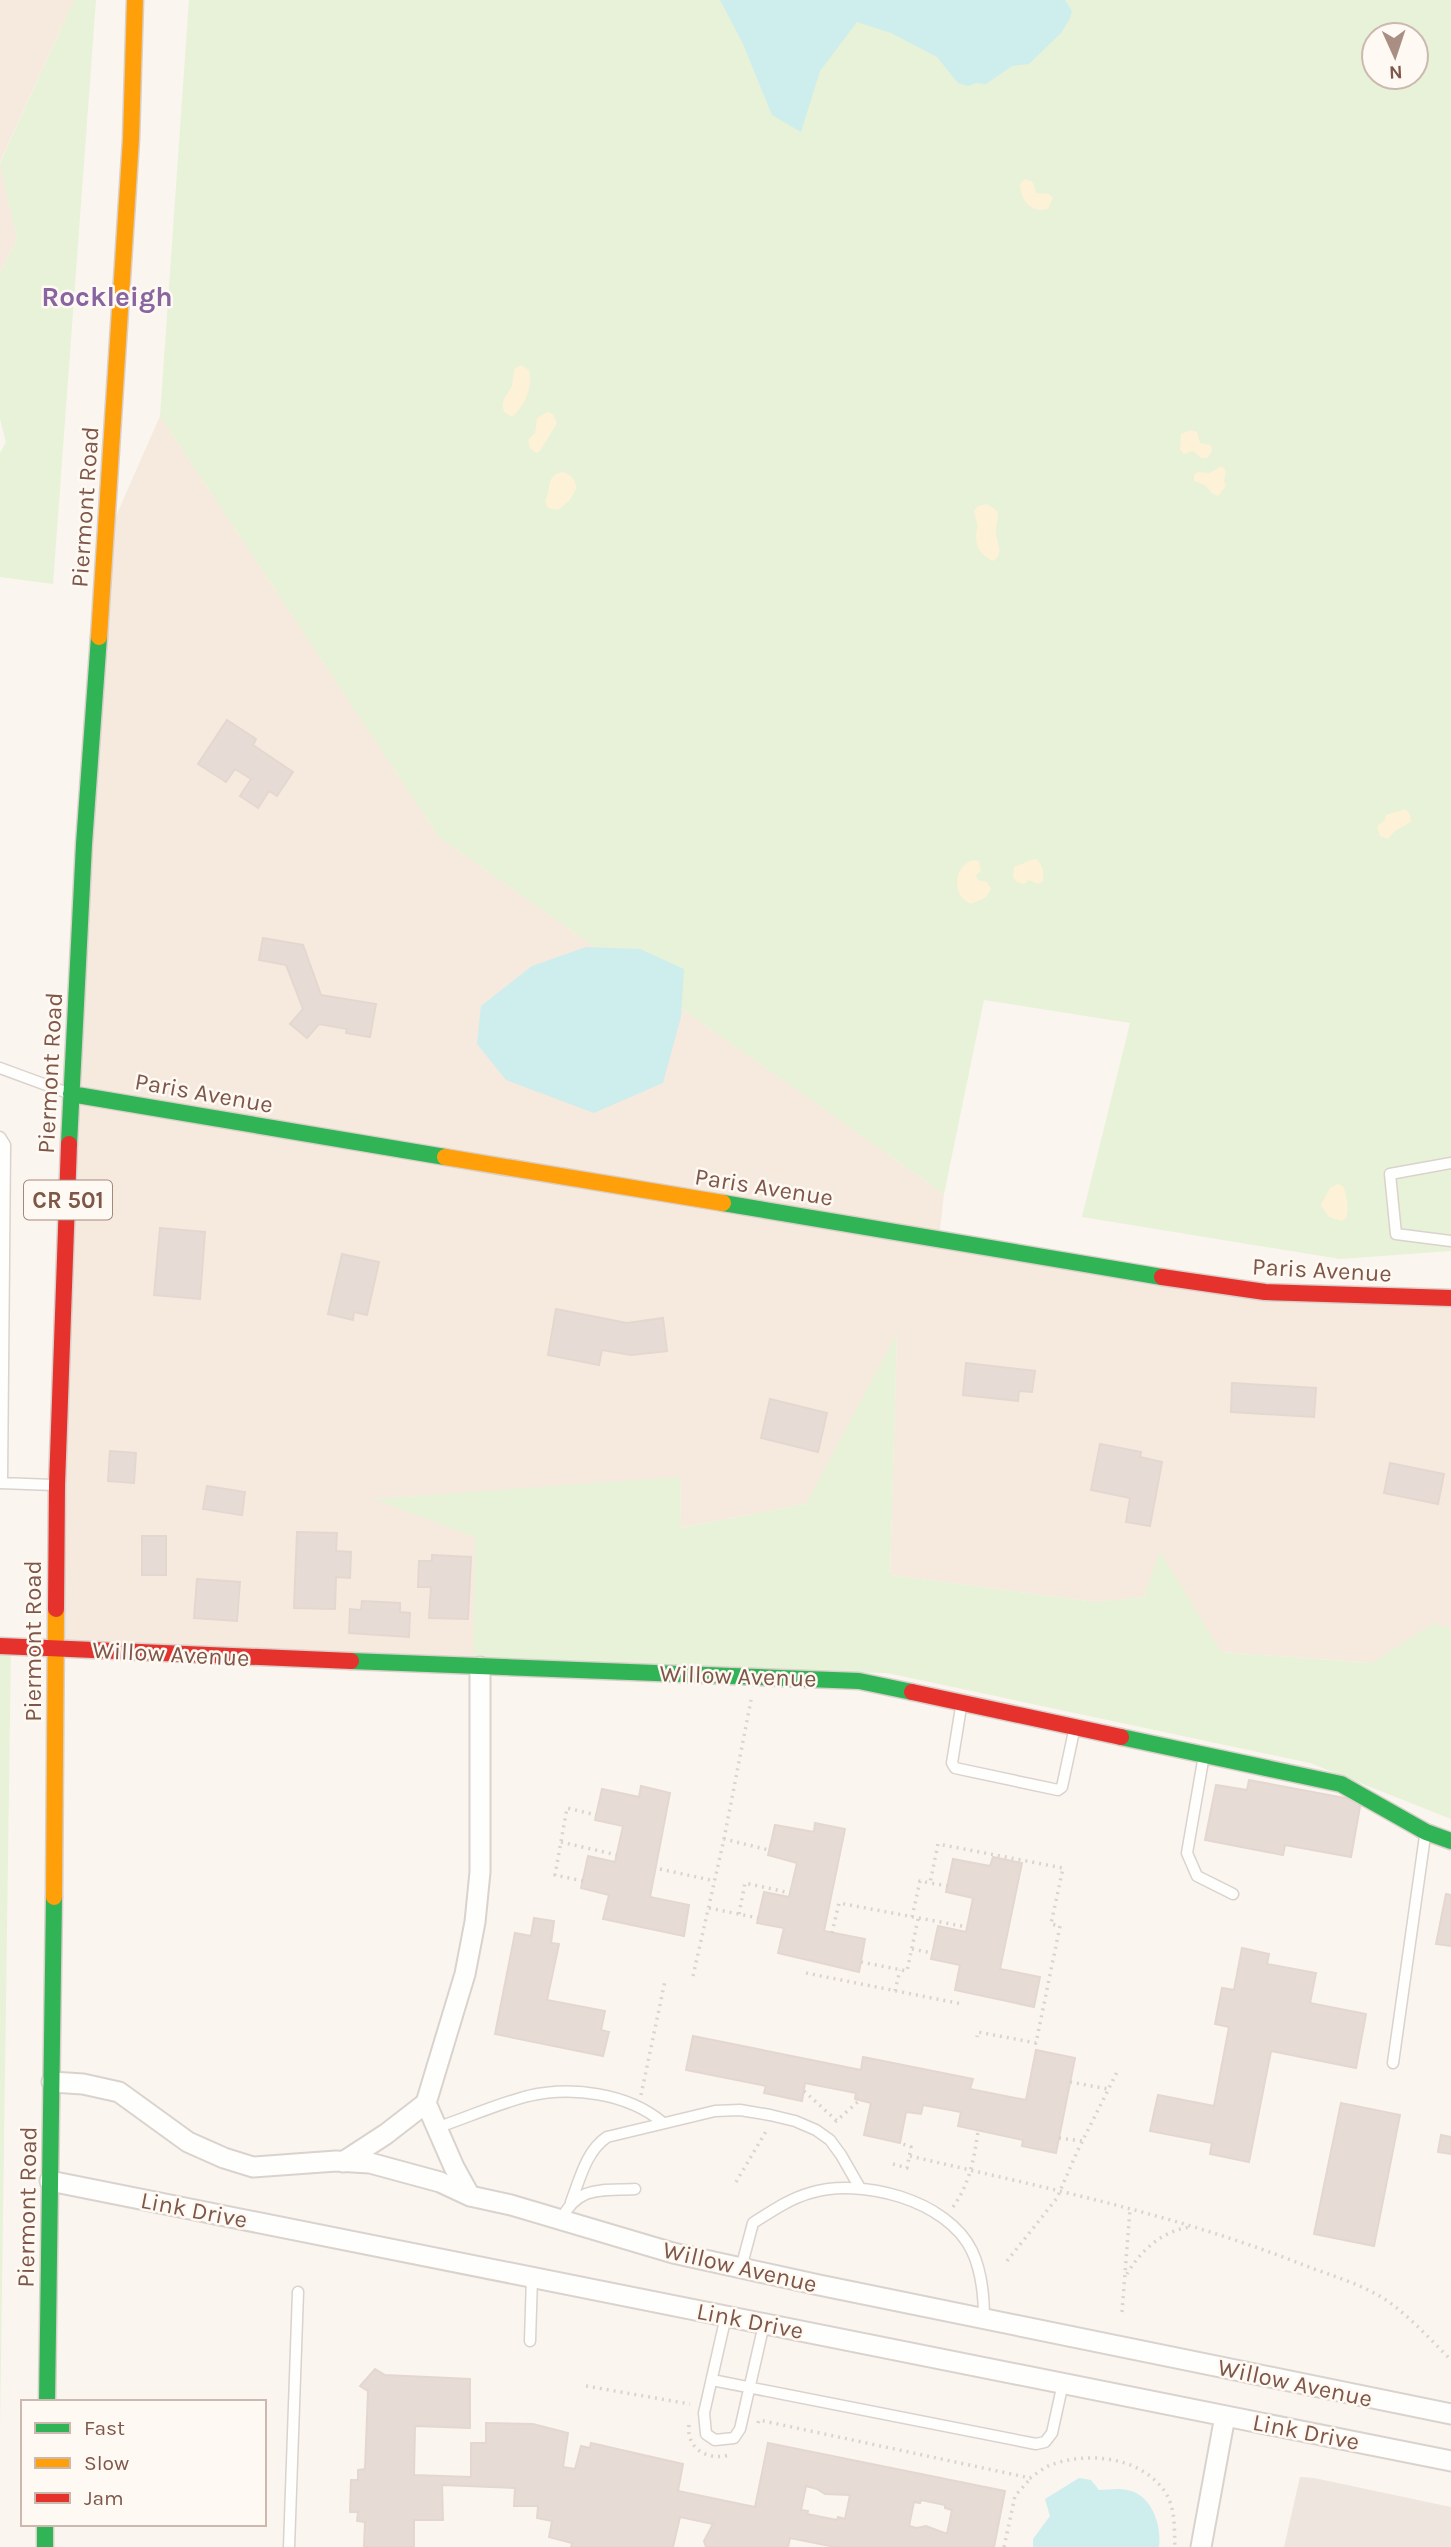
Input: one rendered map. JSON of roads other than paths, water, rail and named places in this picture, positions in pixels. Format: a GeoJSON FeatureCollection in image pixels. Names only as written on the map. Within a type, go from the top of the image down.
{"type":"FeatureCollection","features":[{"type":"Feature","properties":{"kind":"street","name":"Piermont Road"},"geometry":{"type":"LineString","coordinates":[[47,2400],[57,1485],[84,844],[107,539],[131,139],[135,0]]}},
{"type":"Feature","properties":{"kind":"street","name":"Paris Avenue"},"geometry":{"type":"LineString","coordinates":[[72,1094],[1210,1285],[1265,1292],[1451,1298]]}},
{"type":"Feature","properties":{"kind":"street","name":"Willow Avenue"},"geometry":{"type":"LineString","coordinates":[[0,1646],[859,1681],[1341,1784],[1426,1832],[1451,1842]]}},
{"type":"Feature","properties":{"kind":"street"},"geometry":{"type":"LineString","coordinates":[[343,2162],[426,2103],[465,1974],[475,1922],[480,1872],[480,1667]]}},
{"type":"Feature","properties":{"kind":"street","name":"Willow Avenue"},"geometry":{"type":"LineString","coordinates":[[52,2082],[83,2084],[119,2092],[188,2142],[253,2167],[343,2162],[390,2167],[440,2182],[470,2196],[673,2253],[741,2269],[1451,2414]]}},
{"type":"Feature","properties":{"kind":"street"},"geometry":{"type":"LineString","coordinates":[[426,2103],[470,2196]]}},
{"type":"Feature","properties":{"kind":"street","name":"Link Drive"},"geometry":{"type":"LineString","coordinates":[[50,2181],[1451,2461]]}},
{"type":"Feature","properties":{"kind":"street"},"geometry":{"type":"LineString","coordinates":[[1201,2547],[1225,2416]]}},
{"type":"Feature","properties":{"kind":"street"},"geometry":{"type":"LineString","coordinates":[[45,2526],[45,2547]]}},
{"type":"Feature","properties":{"kind":"lane"},"geometry":{"type":"LineString","coordinates":[[0,1068],[72,1094]]}},
{"type":"Feature","properties":{"kind":"lane"},"geometry":{"type":"LineString","coordinates":[[0,1137],[5,1145],[1,1483],[57,1485]]}},
{"type":"Feature","properties":{"kind":"lane"},"geometry":{"type":"LineString","coordinates":[[1451,1163],[1390,1174],[1396,1234],[1451,1241]]}},
{"type":"Feature","properties":{"kind":"lane"},"geometry":{"type":"LineString","coordinates":[[962,1703],[952,1763],[955,1768],[1058,1790],[1062,1787],[1075,1727]]}},
{"type":"Feature","properties":{"kind":"lane"},"geometry":{"type":"LineString","coordinates":[[1204,1755],[1187,1853],[1197,1876],[1233,1894]]}},
{"type":"Feature","properties":{"kind":"lane"},"geometry":{"type":"LineString","coordinates":[[1393,2063],[1426,1832]]}},
{"type":"Feature","properties":{"kind":"lane"},"geometry":{"type":"LineString","coordinates":[[436,2128],[528,2096],[555,2093],[604,2096],[639,2106],[662,2122]]}},
{"type":"Feature","properties":{"kind":"lane"},"geometry":{"type":"LineString","coordinates":[[561,2220],[590,2154],[598,2143],[621,2132],[715,2111],[740,2110],[770,2115],[816,2130],[830,2140],[860,2188]]}},
{"type":"Feature","properties":{"kind":"lane"},"geometry":{"type":"LineString","coordinates":[[741,2269],[753,2223],[785,2203],[811,2192],[845,2187],[880,2191],[904,2198],[933,2212],[956,2229],[971,2249],[981,2274],[984,2319]]}},
{"type":"Feature","properties":{"kind":"lane"},"geometry":{"type":"LineString","coordinates":[[571,2202],[579,2195],[635,2189]]}},
{"type":"Feature","properties":{"kind":"lane"},"geometry":{"type":"LineString","coordinates":[[530,2341],[532,2277]]}},
{"type":"Feature","properties":{"kind":"lane"},"geometry":{"type":"LineString","coordinates":[[289,2547],[298,2292]]}},
{"type":"Feature","properties":{"kind":"lane"},"geometry":{"type":"LineString","coordinates":[[726,2316],[704,2424],[706,2434],[715,2440],[733,2438],[740,2430],[764,2324]]}},
{"type":"Feature","properties":{"kind":"lane"},"geometry":{"type":"LineString","coordinates":[[712,2380],[1036,2444],[1045,2442],[1052,2433],[1063,2384]]}},
{"type":"Feature","properties":{"kind":"water"},"geometry":{"type":"Polygon","coordinates":[[[720,0],[1065,0],[1072,11],[1061,33],[1029,64],[1012,66],[986,84],[968,86],[958,83],[937,57],[891,33],[857,22],[820,71],[801,132],[772,115],[743,44],[720,0]]]}},
{"type":"Feature","properties":{"kind":"water"},"geometry":{"type":"Polygon","coordinates":[[[586,947],[640,949],[684,969],[681,1017],[663,1083],[594,1113],[506,1080],[477,1044],[481,1006],[532,966],[586,947]]]}},
{"type":"Feature","properties":{"kind":"water"},"geometry":{"type":"Polygon","coordinates":[[[1079,2478],[1091,2480],[1099,2490],[1127,2490],[1143,2498],[1154,2512],[1157,2521],[1159,2547],[1033,2547],[1033,2539],[1050,2516],[1045,2499],[1079,2478]]]}},
{"type":"Feature","properties":{"kind":"district","name":"Rockleigh"},"geometry":{"type":"Point","coordinates":[107,296]}}]}
